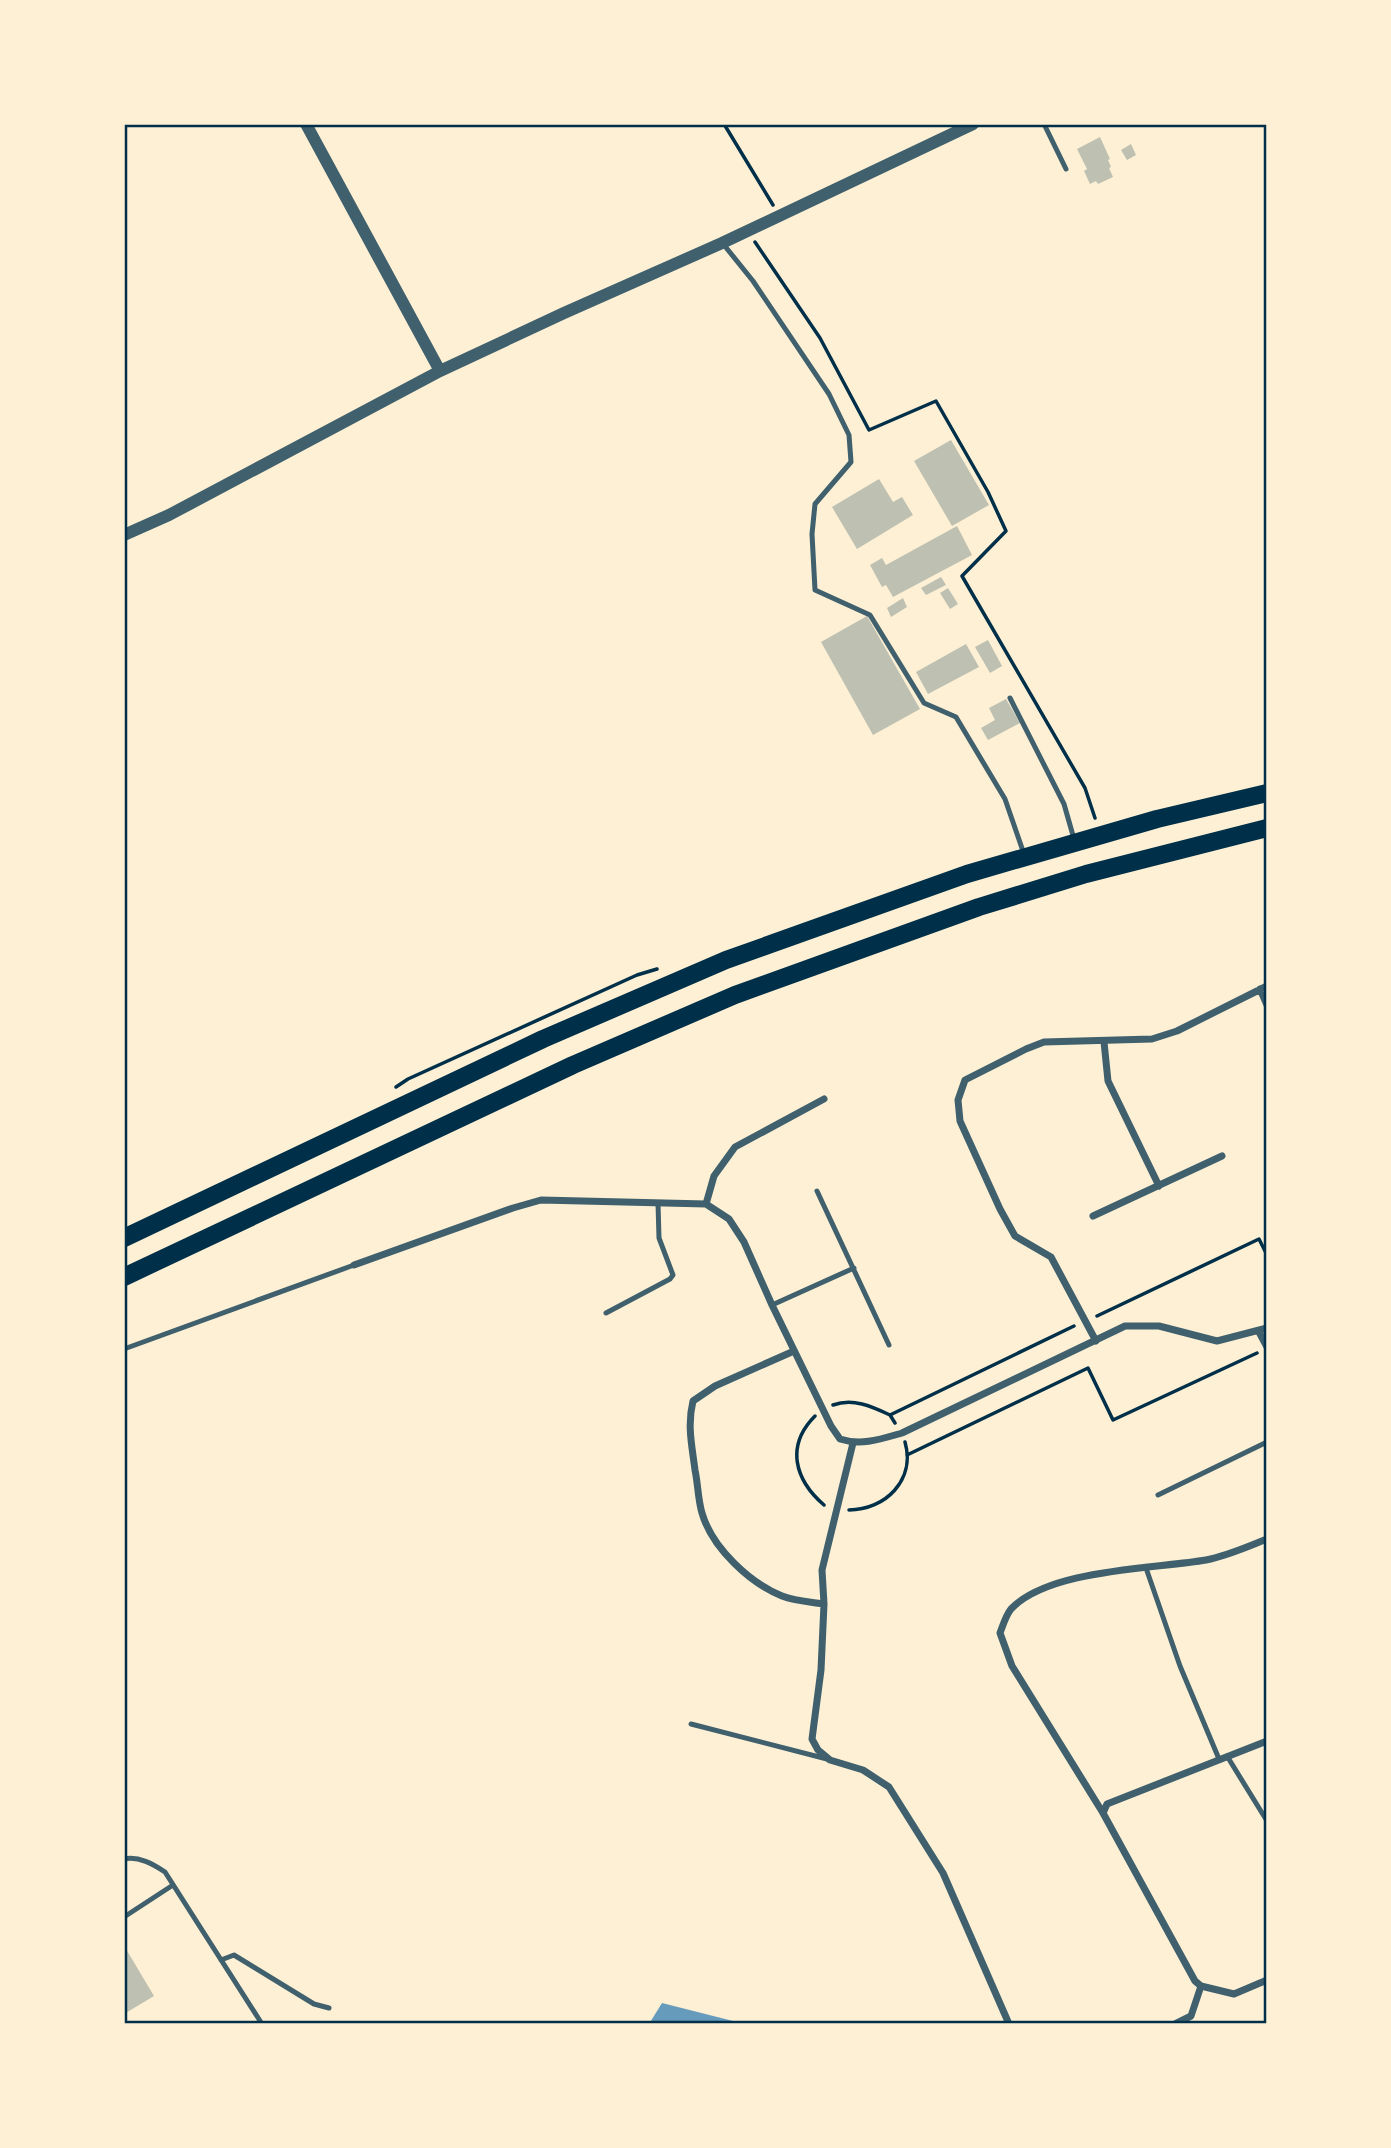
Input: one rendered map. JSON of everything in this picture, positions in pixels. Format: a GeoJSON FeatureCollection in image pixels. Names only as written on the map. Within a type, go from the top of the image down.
{"type":"FeatureCollection","features":[{"type":"Feature","properties":{"kind":"highway"},"geometry":{"type":"LineString","coordinates":[[124,1238],[543,1039],[726,960],[895,898],[1025,857],[1157,819],[1267,793]]}},
{"type":"Feature","properties":{"kind":"highway"},"geometry":{"type":"LineString","coordinates":[[124,1277],[573,1065],[735,995],[979,907],[1098,871],[1267,828]]}},
{"type":"Feature","properties":{"kind":"street"},"geometry":{"type":"LineString","coordinates":[[306,124],[440,371]]}},
{"type":"Feature","properties":{"kind":"street"},"geometry":{"type":"LineString","coordinates":[[124,535],[169,515],[440,371],[748,231],[973,124]]}},
{"type":"Feature","properties":{"kind":"street"},"geometry":{"type":"LineString","coordinates":[[1096,1341],[1051,1257],[1015,1236],[1000,1209],[960,1121],[958,1100],[965,1080],[1044,1042],[1152,1039],[1177,1031],[1263,987],[1267,1005]]}},
{"type":"Feature","properties":{"kind":"street"},"geometry":{"type":"LineString","coordinates":[[1104,1042],[1108,1081],[1159,1185]]}},
{"type":"Feature","properties":{"kind":"street"},"geometry":{"type":"LineString","coordinates":[[706,1204],[714,1176],[735,1147],[824,1100]]}},
{"type":"Feature","properties":{"kind":"street"},"geometry":{"type":"LineString","coordinates":[[1093,1216],[1222,1156]]}},
{"type":"Feature","properties":{"kind":"street"},"geometry":{"type":"LineString","coordinates":[[354,1265],[541,1200],[706,1204],[729,1219],[744,1242],[822,1409],[840,1439],[853,1443],[902,1433],[1125,1326],[1159,1326],[1217,1341],[1263,1330],[1267,1348]]}},
{"type":"Feature","properties":{"kind":"street"},"geometry":{"type":"LineString","coordinates":[[794,1351],[715,1386],[693,1401],[688,1419],[702,1514],[716,1541],[735,1563],[765,1588],[786,1597],[824,1604]]}},
{"type":"Feature","properties":{"kind":"street"},"geometry":{"type":"LineString","coordinates":[[853,1443],[822,1570],[824,1604],[821,1670],[812,1739],[818,1750],[830,1760],[863,1770],[890,1787],[943,1873],[1009,2024]]}},
{"type":"Feature","properties":{"kind":"street"},"geometry":{"type":"LineString","coordinates":[[1267,1539],[1228,1555],[1092,1574],[1026,1597],[1009,1611],[1000,1633],[1012,1665],[1103,1813],[1195,1981],[1201,1986],[1234,1994],[1267,1980]]}},
{"type":"Feature","properties":{"kind":"street"},"geometry":{"type":"LineString","coordinates":[[1103,1813],[1107,1804],[1267,1741]]}},
{"type":"Feature","properties":{"kind":"street"},"geometry":{"type":"LineString","coordinates":[[1174,2024],[1191,2016],[1201,1986]]}},
{"type":"Feature","properties":{"kind":"lane"},"geometry":{"type":"LineString","coordinates":[[1044,124],[1066,169]]}},
{"type":"Feature","properties":{"kind":"lane"},"geometry":{"type":"LineString","coordinates":[[722,243],[754,281],[806,358],[829,394],[849,435],[851,462],[815,504],[812,534],[815,590],[870,615],[924,703],[956,717],[1005,799],[1025,857]]}},
{"type":"Feature","properties":{"kind":"lane"},"geometry":{"type":"LineString","coordinates":[[1010,698],[1064,804],[1075,842]]}},
{"type":"Feature","properties":{"kind":"lane"},"geometry":{"type":"LineString","coordinates":[[817,1191],[889,1345]]}},
{"type":"Feature","properties":{"kind":"lane"},"geometry":{"type":"LineString","coordinates":[[606,1312],[673,1275],[659,1238],[658,1203]]}},
{"type":"Feature","properties":{"kind":"lane"},"geometry":{"type":"LineString","coordinates":[[124,1349],[354,1265]]}},
{"type":"Feature","properties":{"kind":"lane"},"geometry":{"type":"LineString","coordinates":[[772,1305],[854,1268]]}},
{"type":"Feature","properties":{"kind":"lane"},"geometry":{"type":"LineString","coordinates":[[1158,1495],[1267,1442]]}},
{"type":"Feature","properties":{"kind":"lane"},"geometry":{"type":"LineString","coordinates":[[1146,1568],[1180,1666],[1223,1757],[1267,1821]]}},
{"type":"Feature","properties":{"kind":"lane"},"geometry":{"type":"LineString","coordinates":[[691,1724],[830,1760]]}},
{"type":"Feature","properties":{"kind":"lane"},"geometry":{"type":"LineString","coordinates":[[124,1859],[131,1858],[153,1864],[165,1872],[262,2024]]}},
{"type":"Feature","properties":{"kind":"lane"},"geometry":{"type":"LineString","coordinates":[[124,1917],[173,1885]]}},
{"type":"Feature","properties":{"kind":"lane"},"geometry":{"type":"LineString","coordinates":[[221,1960],[234,1955],[314,2004],[329,2008]]}},
{"type":"Feature","properties":{"kind":"path"},"geometry":{"type":"LineString","coordinates":[[724,124],[779,216]]}},
{"type":"Feature","properties":{"kind":"path"},"geometry":{"type":"LineString","coordinates":[[748,231],[820,338],[869,430],[936,401],[988,492],[1006,531],[962,576],[1085,788],[1097,822]]}},
{"type":"Feature","properties":{"kind":"path"},"geometry":{"type":"LineString","coordinates":[[890,1415],[1259,1239],[1267,1255]]}},
{"type":"Feature","properties":{"kind":"path"},"geometry":{"type":"LineString","coordinates":[[906,1455],[1088,1368],[1113,1420],[1267,1348]]}},
{"type":"Feature","properties":{"kind":"path"},"geometry":{"type":"LineString","coordinates":[[846,1400],[890,1415],[902,1433],[907,1469],[890,1497],[861,1510],[838,1510],[825,1506],[803,1483],[798,1465],[797,1445],[801,1433],[822,1409],[846,1400]]}},
{"type":"Feature","properties":{"kind":"water"},"geometry":{"type":"Polygon","coordinates":[[[662,2003],[733,2021],[734,2024],[649,2024],[662,2003]]]}},
{"type":"Feature","properties":{"kind":"building"},"geometry":{"type":"Polygon","coordinates":[[[1100,137],[1110,159],[1109,168],[1113,177],[1098,184],[1096,181],[1090,184],[1084,171],[1087,169],[1077,149],[1100,137]]]}},
{"type":"Feature","properties":{"kind":"building"},"geometry":{"type":"Polygon","coordinates":[[[1131,144],[1136,155],[1127,160],[1121,150],[1131,144]]]}},
{"type":"Feature","properties":{"kind":"building"},"geometry":{"type":"Polygon","coordinates":[[[951,440],[989,505],[952,526],[914,461],[951,440]]]}},
{"type":"Feature","properties":{"kind":"building"},"geometry":{"type":"Polygon","coordinates":[[[879,479],[893,502],[902,497],[913,515],[857,549],[832,507],[879,479]]]}},
{"type":"Feature","properties":{"kind":"building"},"geometry":{"type":"Polygon","coordinates":[[[957,526],[972,555],[893,597],[886,585],[882,587],[870,565],[882,558],[886,565],[957,526]]]}},
{"type":"Feature","properties":{"kind":"building"},"geometry":{"type":"Polygon","coordinates":[[[941,577],[946,585],[926,595],[921,588],[941,577]]]}},
{"type":"Feature","properties":{"kind":"building"},"geometry":{"type":"Polygon","coordinates":[[[948,588],[958,604],[950,609],[940,593],[948,588]]]}},
{"type":"Feature","properties":{"kind":"building"},"geometry":{"type":"Polygon","coordinates":[[[903,598],[907,607],[891,617],[887,608],[903,598]]]}},
{"type":"Feature","properties":{"kind":"building"},"geometry":{"type":"Polygon","coordinates":[[[867,616],[920,709],[873,735],[821,642],[867,616]]]}},
{"type":"Feature","properties":{"kind":"building"},"geometry":{"type":"Polygon","coordinates":[[[988,640],[1002,666],[990,673],[975,647],[988,640]]]}},
{"type":"Feature","properties":{"kind":"building"},"geometry":{"type":"Polygon","coordinates":[[[966,644],[979,667],[928,694],[916,672],[966,644]]]}},
{"type":"Feature","properties":{"kind":"building"},"geometry":{"type":"Polygon","coordinates":[[[1006,699],[1020,723],[988,740],[981,728],[995,720],[989,708],[1006,699]]]}},
{"type":"Feature","properties":{"kind":"building"},"geometry":{"type":"Polygon","coordinates":[[[126,1949],[154,1996],[124,2014],[124,1950],[126,1949]]]}}]}
